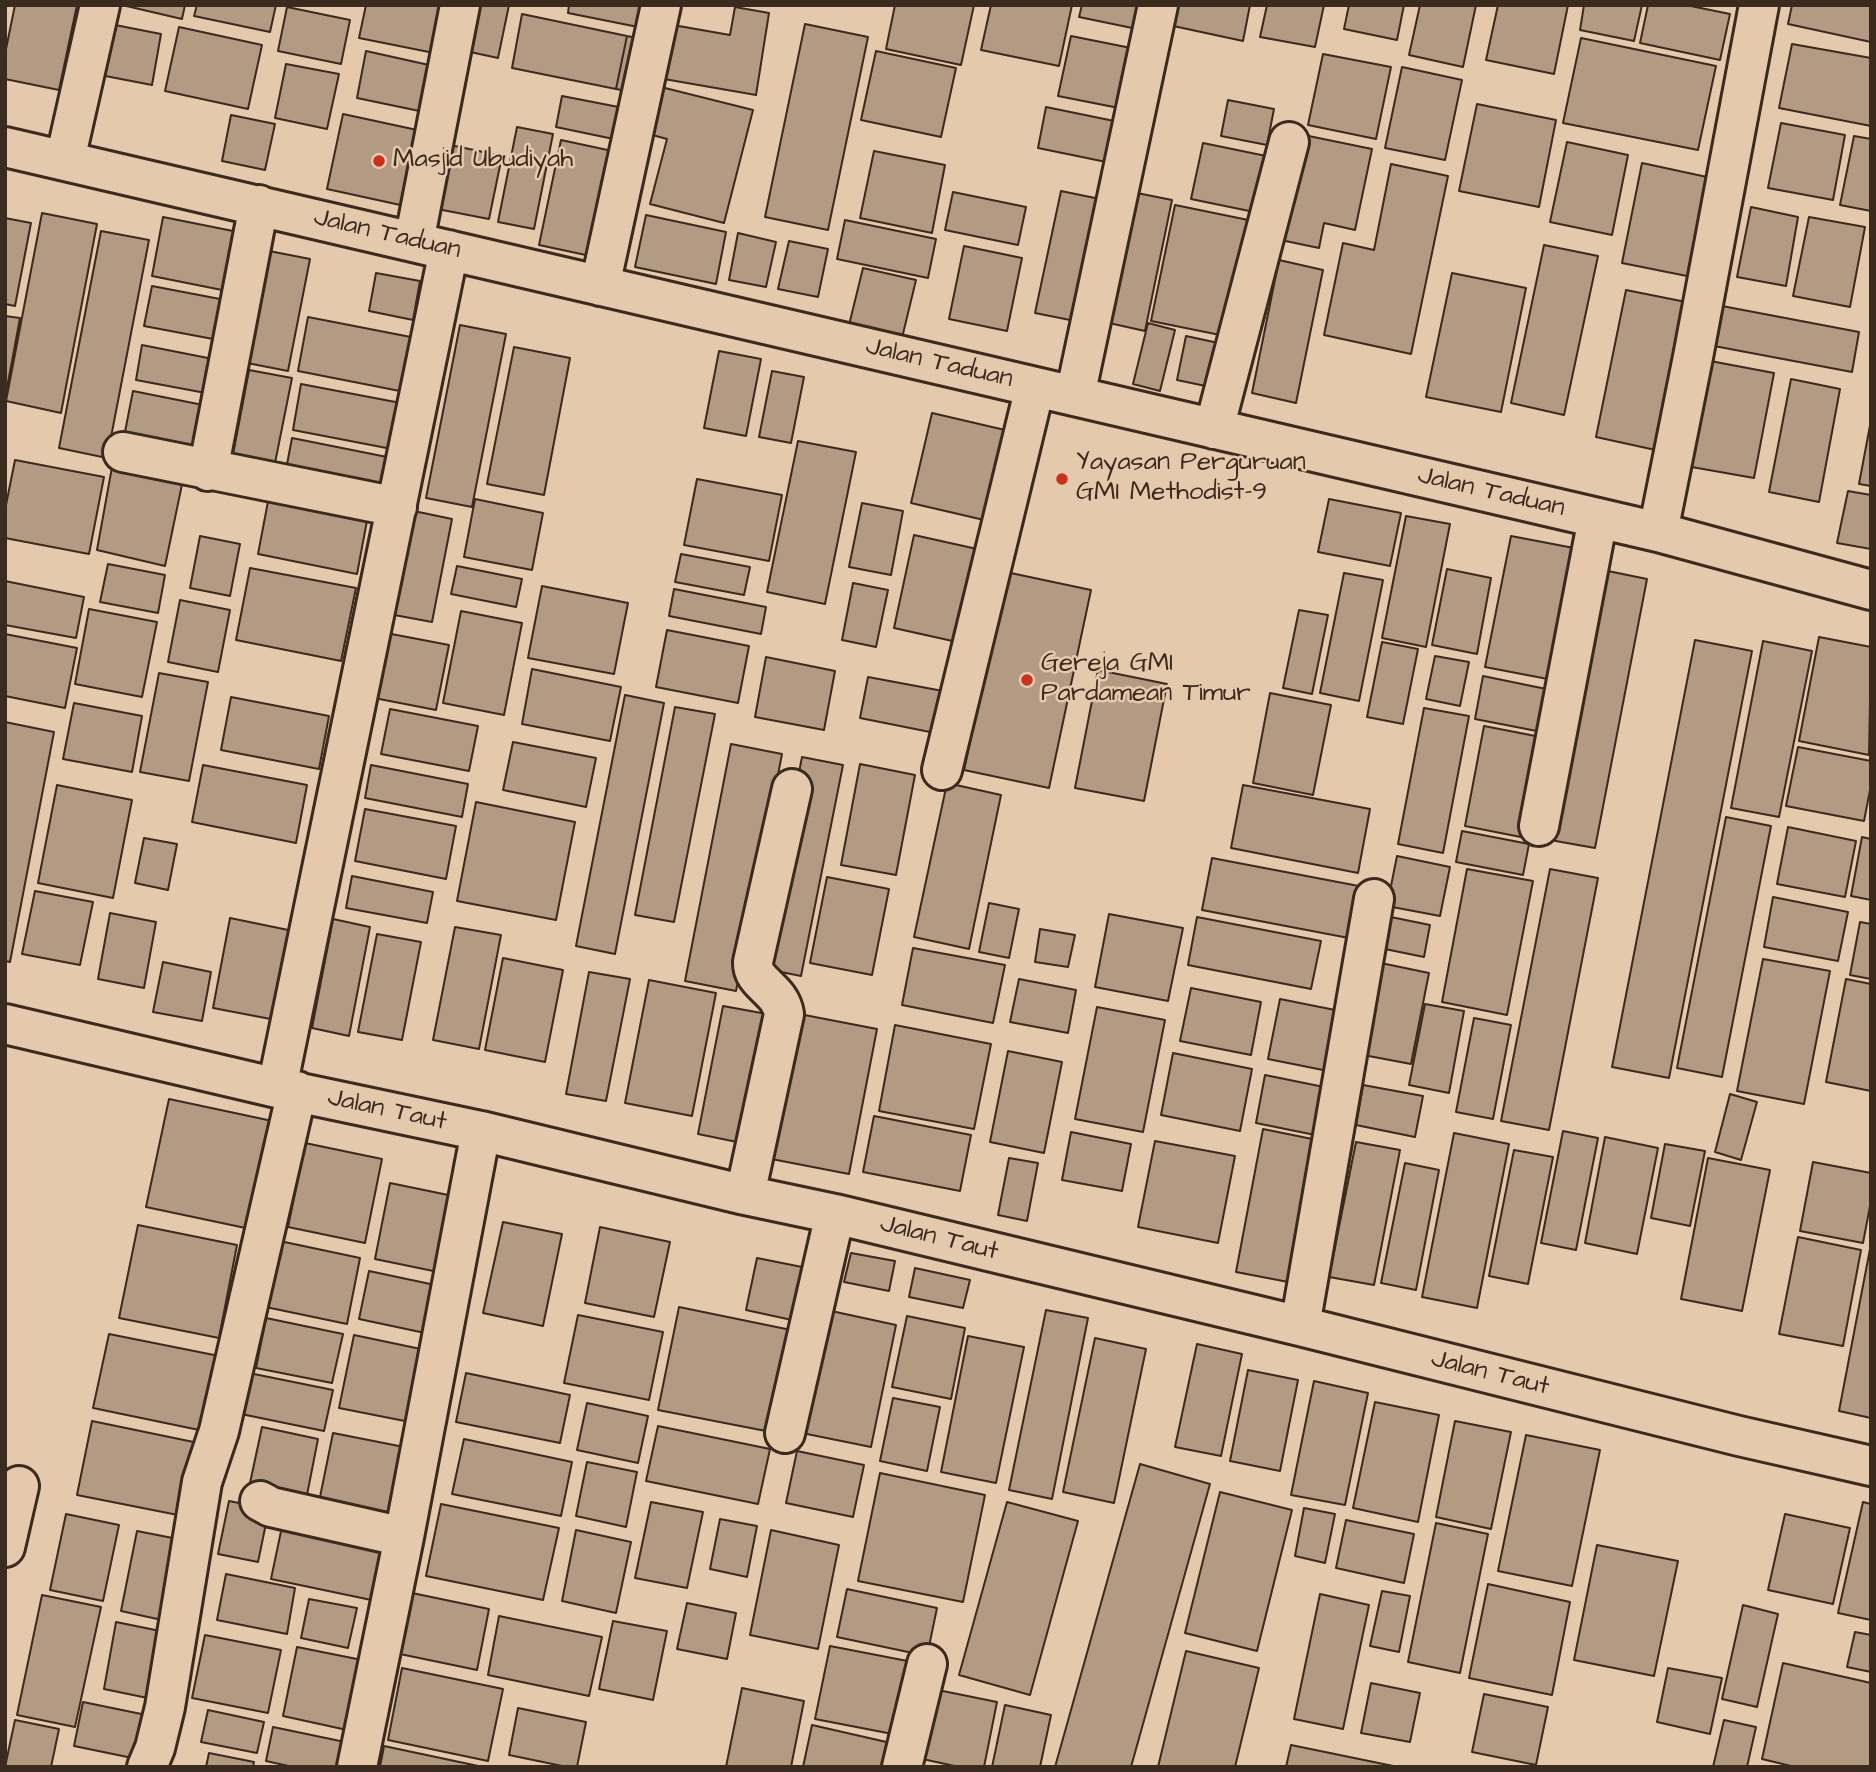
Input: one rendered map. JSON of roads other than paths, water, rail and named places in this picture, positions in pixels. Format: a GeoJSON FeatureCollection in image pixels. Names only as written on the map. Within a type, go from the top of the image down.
{"type":"FeatureCollection","features":[{"type":"Feature","properties":{"kind":"street"},"geometry":{"type":"LineString","coordinates":[[65,160],[100,5]]}},
{"type":"Feature","properties":{"kind":"street"},"geometry":{"type":"LineString","coordinates":[[147,1767],[155,1748],[165,1707],[202,1482],[219,1431],[287,1090],[397,507],[432,246],[460,5]]}},
{"type":"Feature","properties":{"kind":"street"},"geometry":{"type":"LineString","coordinates":[[600,286],[661,5]]}},
{"type":"Feature","properties":{"kind":"street"},"geometry":{"type":"LineString","coordinates":[[1075,396],[1158,5]]}},
{"type":"Feature","properties":{"kind":"street"},"geometry":{"type":"LineString","coordinates":[[1658,533],[1759,5]]}},
{"type":"Feature","properties":{"kind":"street"},"geometry":{"type":"LineString","coordinates":[[1214,429],[1289,142]]}},
{"type":"Feature","properties":{"kind":"street","name":"Jalan Taduan"},"geometry":{"type":"LineString","coordinates":[[5,146],[1598,518],[1871,590]]}},
{"type":"Feature","properties":{"kind":"street"},"geometry":{"type":"LineString","coordinates":[[208,471],[259,205]]}},
{"type":"Feature","properties":{"kind":"street"},"geometry":{"type":"LineString","coordinates":[[942,770],[1035,387]]}},
{"type":"Feature","properties":{"kind":"street"},"geometry":{"type":"LineString","coordinates":[[123,452],[397,507]]}},
{"type":"Feature","properties":{"kind":"street"},"geometry":{"type":"LineString","coordinates":[[1539,825],[1598,518]]}},
{"type":"Feature","properties":{"kind":"street"},"geometry":{"type":"LineString","coordinates":[[745,1195],[784,1014],[781,1000],[755,975],[753,962],[792,789]]}},
{"type":"Feature","properties":{"kind":"street"},"geometry":{"type":"LineString","coordinates":[[1300,1326],[1374,899]]}},
{"type":"Feature","properties":{"kind":"street","name":"Jalan Taut"},"geometry":{"type":"LineString","coordinates":[[5,1024],[835,1214],[1871,1466]]}},
{"type":"Feature","properties":{"kind":"street"},"geometry":{"type":"LineString","coordinates":[[357,1767],[404,1537],[481,1131]]}},
{"type":"Feature","properties":{"kind":"street"},"geometry":{"type":"LineString","coordinates":[[785,1433],[835,1214]]}},
{"type":"Feature","properties":{"kind":"street"},"geometry":{"type":"LineString","coordinates":[[5,1547],[19,1486]]}},
{"type":"Feature","properties":{"kind":"street"},"geometry":{"type":"LineString","coordinates":[[260,1502],[271,1507],[404,1537]]}},
{"type":"Feature","properties":{"kind":"street"},"geometry":{"type":"LineString","coordinates":[[902,1767],[928,1664]]}},
{"type":"Feature","properties":{"kind":"place","name":"Masjid Ubudiyah"},"geometry":{"type":"Point","coordinates":[379,161]}},
{"type":"Feature","properties":{"kind":"place","name":"Yayasan Perguruan GMI Methodist-9"},"geometry":{"type":"Point","coordinates":[1062,479]}},
{"type":"Feature","properties":{"kind":"place","name":"Gereja GMI Pardamean Timur"},"geometry":{"type":"Point","coordinates":[1027,680]}}]}
